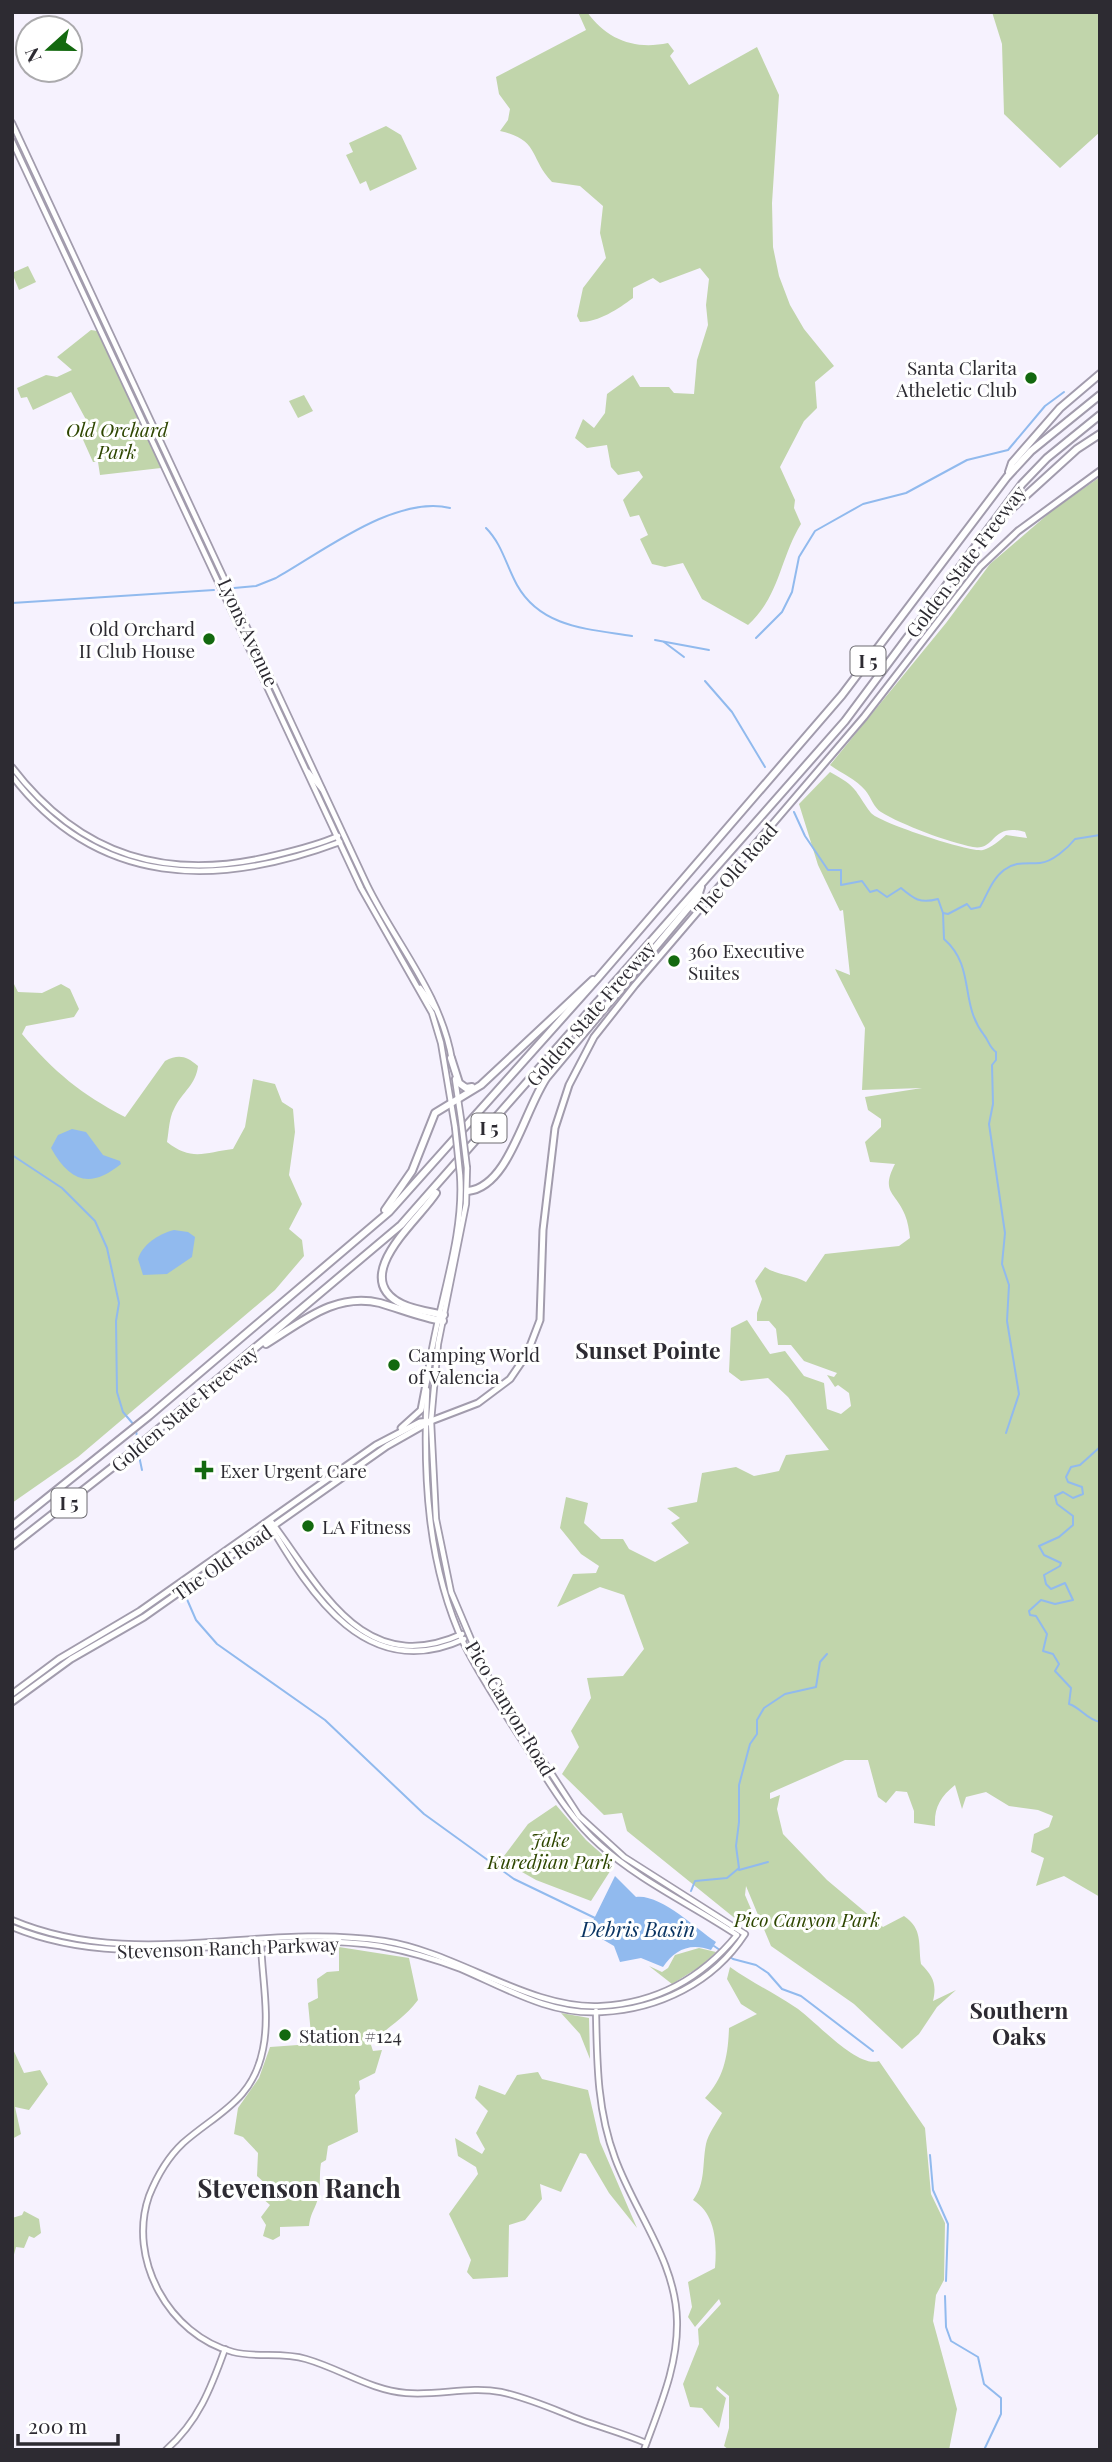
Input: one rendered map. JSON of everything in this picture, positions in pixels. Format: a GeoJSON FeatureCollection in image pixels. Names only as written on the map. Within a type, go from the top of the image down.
{"type":"FeatureCollection","features":[{"type":"Feature","properties":{"kind":"highway"},"geometry":{"type":"LineString","coordinates":[[1007,477],[1012,463],[1060,408],[1100,374]]}},
{"type":"Feature","properties":{"kind":"highway","name":"Golden State Freeway"},"geometry":{"type":"LineString","coordinates":[[12,1525],[149,1416],[377,1223],[598,978],[842,695],[1007,477],[1040,443],[1100,395]]}},
{"type":"Feature","properties":{"kind":"highway","name":"Golden State Freeway"},"geometry":{"type":"LineString","coordinates":[[12,1546],[123,1459],[355,1266],[442,1181],[845,721],[1022,484],[1047,458],[1100,415]]}},
{"type":"Feature","properties":{"kind":"highway"},"geometry":{"type":"LineString","coordinates":[[984,533],[1077,449],[1100,434]]}},
{"type":"Feature","properties":{"kind":"highway"},"geometry":{"type":"LineString","coordinates":[[468,1191],[488,1184],[500,1174],[529,1106],[547,1077],[698,896],[702,885]]}},
{"type":"Feature","properties":{"kind":"highway"},"geometry":{"type":"LineString","coordinates":[[377,1223],[412,1171],[430,1119],[451,1101],[481,1085],[585,985],[598,978]]}},
{"type":"Feature","properties":{"kind":"highway"},"geometry":{"type":"LineString","coordinates":[[452,1058],[459,1083],[466,1088],[499,1068]]}},
{"type":"Feature","properties":{"kind":"highway"},"geometry":{"type":"LineString","coordinates":[[440,1317],[397,1301],[386,1288],[383,1273],[388,1252],[430,1202],[442,1181]]}},
{"type":"Feature","properties":{"kind":"highway"},"geometry":{"type":"LineString","coordinates":[[246,1356],[322,1309],[349,1301],[377,1303],[440,1317]]}},
{"type":"Feature","properties":{"kind":"main road","name":"Lyons Avenue"},"geometry":{"type":"LineString","coordinates":[[12,123],[375,901],[438,1011],[452,1058],[465,1144]]}},
{"type":"Feature","properties":{"kind":"main road","name":"Lyons Avenue"},"geometry":{"type":"LineString","coordinates":[[12,141],[378,921],[432,1013],[438,1032],[457,1145]]}},
{"type":"Feature","properties":{"kind":"main road"},"geometry":{"type":"LineString","coordinates":[[50,222],[58,221]]}},
{"type":"Feature","properties":{"kind":"main road","name":"The Old Road"},"geometry":{"type":"LineString","coordinates":[[12,1702],[59,1667],[144,1617],[396,1432],[474,1405],[498,1389],[519,1367],[535,1336],[542,1305],[543,1230],[553,1136],[569,1086],[600,1028],[864,717],[980,567],[1018,531],[1100,471]]}},
{"type":"Feature","properties":{"kind":"main road"},"geometry":{"type":"LineString","coordinates":[[12,767],[43,803],[67,823],[111,849],[155,862],[185,867],[228,865],[339,839]]}},
{"type":"Feature","properties":{"kind":"main road"},"geometry":{"type":"LineString","coordinates":[[305,769],[322,789]]}},
{"type":"Feature","properties":{"kind":"main road"},"geometry":{"type":"LineString","coordinates":[[12,776],[47,815],[90,845],[125,860],[160,869],[229,871],[310,852],[345,836]]}},
{"type":"Feature","properties":{"kind":"main road"},"geometry":{"type":"LineString","coordinates":[[418,987],[438,1011]]}},
{"type":"Feature","properties":{"kind":"main road"},"geometry":{"type":"LineString","coordinates":[[432,1013],[445,1029]]}},
{"type":"Feature","properties":{"kind":"main road"},"geometry":{"type":"LineString","coordinates":[[438,1032],[449,1044]]}},
{"type":"Feature","properties":{"kind":"main road","name":"Pico Canyon Road"},"geometry":{"type":"LineString","coordinates":[[427,1422],[440,1317],[468,1191],[465,1144]]}},
{"type":"Feature","properties":{"kind":"main road","name":"Pico Canyon Road"},"geometry":{"type":"LineString","coordinates":[[457,1145],[460,1175],[458,1216],[428,1379],[427,1422],[440,1551],[464,1636],[496,1700],[581,1827],[618,1861],[737,1935]]}},
{"type":"Feature","properties":{"kind":"main road"},"geometry":{"type":"LineString","coordinates":[[396,1432],[421,1410],[428,1379]]}},
{"type":"Feature","properties":{"kind":"main road","name":"The Old Road"},"geometry":{"type":"LineString","coordinates":[[12,1694],[60,1659],[140,1611],[427,1422]]}},
{"type":"Feature","properties":{"kind":"main road"},"geometry":{"type":"LineString","coordinates":[[271,1523],[332,1613],[370,1642],[392,1650],[416,1653],[436,1650],[464,1636]]}},
{"type":"Feature","properties":{"kind":"main road","name":"Pico Canyon Road"},"geometry":{"type":"LineString","coordinates":[[464,1636],[579,1816],[624,1857],[745,1934]]}},
{"type":"Feature","properties":{"kind":"main road","name":"Stevenson Ranch Parkway"},"geometry":{"type":"LineString","coordinates":[[12,1920],[65,1938],[121,1946],[340,1943],[397,1950],[441,1962],[545,2004],[596,2010],[633,2008],[663,2000],[695,1983],[723,1962],[745,1934]]}},
{"type":"Feature","properties":{"kind":"main road","name":"Stevenson Ranch Parkway"},"geometry":{"type":"LineString","coordinates":[[12,1927],[63,1944],[114,1952],[261,1942]]}},
{"type":"Feature","properties":{"kind":"main road","name":"Stevenson Ranch Parkway"},"geometry":{"type":"LineString","coordinates":[[596,2010],[663,1994],[696,1975],[718,1957],[737,1935]]}},
{"type":"Feature","properties":{"kind":"main road"},"geometry":{"type":"LineString","coordinates":[[261,1942],[266,2030],[258,2067],[243,2092],[226,2112],[190,2138],[169,2158],[154,2183],[144,2222],[146,2260],[163,2299],[187,2327],[225,2349],[250,2355],[302,2358],[390,2391],[418,2393],[471,2390],[505,2393],[646,2443]]}},
{"type":"Feature","properties":{"kind":"main road"},"geometry":{"type":"LineString","coordinates":[[596,2010],[597,2078],[606,2132],[625,2184],[665,2263],[677,2314],[671,2371],[644,2450]]}},
{"type":"Feature","properties":{"kind":"main road"},"geometry":{"type":"LineString","coordinates":[[166,2450],[190,2427],[200,2412],[225,2349]]}},
{"type":"Feature","properties":{"kind":"green space"},"geometry":{"type":"Polygon","coordinates":[[[578,12],[587,12],[603,30],[623,41],[644,45],[668,43],[674,51],[670,56],[689,85],[757,47],[779,95],[772,203],[773,247],[779,276],[790,305],[804,329],[834,366],[815,382],[817,408],[804,421],[780,467],[795,500],[794,508],[801,524],[767,602],[748,625],[702,599],[683,563],[665,567],[652,564],[640,539],[648,535],[639,515],[630,517],[623,500],[643,477],[639,471],[618,475],[611,467],[607,445],[587,448],[575,438],[583,419],[594,428],[605,413],[607,394],[633,375],[640,387],[669,387],[674,393],[694,394],[697,360],[708,325],[706,305],[709,279],[700,268],[660,283],[653,278],[633,288],[633,298],[608,314],[580,322],[577,316],[583,288],[606,258],[600,233],[603,206],[580,186],[552,182],[522,139],[500,131],[508,120],[510,109],[499,94],[496,77],[586,30],[578,12]]]}},
{"type":"Feature","properties":{"kind":"green space"},"geometry":{"type":"Polygon","coordinates":[[[992,12],[1100,12],[1100,132],[1060,168],[1004,114],[1002,44],[992,12]]]}},
{"type":"Feature","properties":{"kind":"green space"},"geometry":{"type":"Polygon","coordinates":[[[386,126],[401,135],[417,169],[370,191],[366,181],[360,184],[346,155],[353,152],[349,143],[386,126]]]}},
{"type":"Feature","properties":{"kind":"green space"},"geometry":{"type":"Polygon","coordinates":[[[28,266],[36,282],[19,290],[12,273],[28,266]]]}},
{"type":"Feature","properties":{"kind":"green space","name":"Old Orchard Park"},"geometry":{"type":"Polygon","coordinates":[[[91,330],[97,331],[161,468],[100,475],[98,462],[93,462],[80,433],[90,427],[71,392],[33,410],[27,397],[21,398],[17,388],[46,375],[57,377],[72,370],[57,357],[91,330]]]}},
{"type":"Feature","properties":{"kind":"green space"},"geometry":{"type":"Polygon","coordinates":[[[304,395],[313,411],[298,418],[289,401],[304,395]]]}},
{"type":"Feature","properties":{"kind":"green space","name":"Pico Canyon Park"},"geometry":{"type":"Polygon","coordinates":[[[1100,477],[1100,1897],[1064,1876],[1036,1886],[1044,1858],[1031,1852],[1034,1834],[1049,1827],[1053,1816],[1038,1810],[1009,1806],[986,1792],[966,1797],[962,1809],[955,1785],[939,1803],[935,1826],[914,1823],[914,1811],[907,1792],[896,1791],[886,1803],[878,1797],[868,1760],[845,1760],[770,1793],[770,1799],[780,1795],[777,1809],[783,1834],[827,1880],[883,1927],[904,1916],[914,1926],[921,1964],[931,1976],[934,1985],[933,2001],[956,1990],[937,2007],[919,2034],[902,2049],[854,2004],[771,1946],[746,1886],[745,1895],[751,1909],[737,1920],[627,1831],[622,1813],[604,1815],[562,1774],[579,1747],[571,1731],[591,1698],[587,1678],[623,1676],[644,1649],[624,1595],[600,1587],[557,1607],[573,1574],[596,1573],[599,1566],[581,1554],[560,1528],[566,1497],[588,1503],[584,1523],[601,1539],[623,1539],[629,1549],[655,1562],[689,1543],[671,1523],[680,1518],[667,1508],[697,1502],[702,1473],[736,1467],[754,1476],[779,1471],[786,1455],[829,1450],[788,1397],[768,1378],[741,1381],[729,1372],[731,1328],[747,1320],[770,1354],[785,1351],[804,1376],[824,1383],[827,1409],[841,1414],[851,1406],[849,1393],[838,1385],[835,1387],[827,1375],[834,1377],[837,1373],[804,1361],[791,1345],[778,1345],[776,1329],[769,1321],[757,1321],[762,1299],[755,1281],[765,1267],[806,1282],[825,1254],[899,1246],[910,1238],[905,1215],[889,1187],[895,1164],[870,1162],[865,1142],[881,1127],[881,1119],[868,1110],[865,1097],[922,1088],[862,1090],[865,1028],[835,969],[850,975],[843,910],[840,911],[818,865],[799,804],[830,772],[851,786],[871,813],[925,836],[975,850],[992,846],[1006,835],[1027,838],[1025,832],[1006,831],[986,845],[973,847],[925,832],[881,812],[862,786],[830,765],[946,623],[990,564],[1054,509],[1100,477]]]}},
{"type":"Feature","properties":{"kind":"green space"},"geometry":{"type":"Polygon","coordinates":[[[12,980],[18,992],[42,993],[61,984],[70,989],[79,1009],[74,1017],[26,1026],[22,1034],[45,1060],[69,1081],[125,1117],[165,1061],[182,1057],[198,1066],[195,1078],[177,1103],[169,1125],[167,1142],[184,1152],[199,1154],[233,1149],[245,1127],[253,1079],[275,1084],[282,1102],[293,1109],[295,1132],[289,1175],[302,1204],[289,1229],[302,1240],[304,1256],[275,1290],[78,1457],[12,1503],[12,980]]]}},
{"type":"Feature","properties":{"kind":"green space","name":"Jake Kuredjian Park"},"geometry":{"type":"Polygon","coordinates":[[[556,1805],[586,1840],[614,1865],[591,1901],[536,1880],[501,1860],[528,1824],[556,1805]]]}},
{"type":"Feature","properties":{"kind":"green space"},"geometry":{"type":"Polygon","coordinates":[[[339,1947],[409,1958],[418,2000],[371,2045],[373,2051],[382,2050],[375,2073],[359,2081],[360,2089],[355,2095],[358,2132],[328,2146],[326,2160],[321,2163],[319,2194],[309,2226],[280,2227],[280,2236],[273,2240],[263,2236],[266,2225],[261,2217],[270,2205],[261,2197],[267,2185],[257,2176],[258,2153],[243,2137],[234,2134],[238,2108],[259,2078],[270,2047],[312,2044],[308,2003],[318,1998],[317,1979],[327,1972],[339,1971],[339,1947]]]}},
{"type":"Feature","properties":{"kind":"green space"},"geometry":{"type":"Polygon","coordinates":[[[699,1948],[716,1952],[701,1966],[672,1984],[649,1966],[662,1972],[668,1968],[675,1955],[699,1948]]]}},
{"type":"Feature","properties":{"kind":"green space"},"geometry":{"type":"Polygon","coordinates":[[[730,1967],[795,2007],[859,2058],[879,2061],[925,2128],[931,2194],[945,2223],[944,2280],[936,2295],[933,2321],[957,2409],[949,2450],[729,2450],[724,2446],[729,2428],[729,2396],[717,2386],[716,2389],[726,2398],[719,2428],[702,2408],[690,2407],[683,2384],[699,2344],[698,2329],[721,2304],[719,2299],[695,2327],[688,2317],[692,2307],[688,2282],[715,2268],[716,2249],[711,2221],[701,2206],[693,2200],[702,2180],[707,2140],[722,2113],[705,2098],[717,2083],[724,2066],[729,2028],[757,2014],[741,2004],[727,1979],[730,1967]]]}},
{"type":"Feature","properties":{"kind":"green space"},"geometry":{"type":"Polygon","coordinates":[[[561,2013],[589,2018],[590,2059],[580,2034],[561,2013]]]}},
{"type":"Feature","properties":{"kind":"green space"},"geometry":{"type":"Polygon","coordinates":[[[12,2047],[24,2073],[40,2070],[48,2084],[29,2110],[15,2107],[21,2134],[12,2139],[12,2047]]]}},
{"type":"Feature","properties":{"kind":"green space"},"geometry":{"type":"Polygon","coordinates":[[[538,2072],[542,2079],[588,2090],[600,2142],[637,2228],[609,2193],[586,2154],[580,2153],[561,2192],[540,2184],[542,2199],[525,2220],[509,2225],[508,2277],[473,2279],[467,2272],[471,2260],[449,2214],[478,2174],[476,2167],[458,2156],[455,2138],[482,2154],[485,2149],[476,2133],[488,2111],[475,2098],[479,2085],[505,2095],[517,2075],[538,2072]]]}},
{"type":"Feature","properties":{"kind":"green space"},"geometry":{"type":"Polygon","coordinates":[[[24,2211],[39,2219],[41,2233],[34,2238],[29,2236],[24,2248],[16,2247],[12,2262],[12,2218],[22,2215],[24,2211]]]}},
{"type":"Feature","properties":{"kind":"water"},"geometry":{"type":"Polygon","coordinates":[[[72,1129],[86,1132],[103,1155],[120,1161],[121,1164],[100,1177],[90,1179],[73,1175],[51,1148],[58,1135],[72,1129]]]}},
{"type":"Feature","properties":{"kind":"water"},"geometry":{"type":"Polygon","coordinates":[[[174,1230],[188,1232],[195,1237],[192,1257],[167,1274],[143,1275],[138,1259],[143,1249],[157,1237],[174,1230]]]}},
{"type":"Feature","properties":{"kind":"water","name":"Debris Basin"},"geometry":{"type":"Polygon","coordinates":[[[615,1876],[636,1897],[646,1897],[667,1906],[716,1942],[711,1950],[696,1947],[683,1949],[672,1956],[663,1967],[641,1958],[620,1962],[614,1946],[588,1931],[615,1876]]]}},
{"type":"Feature","properties":{"kind":"waterway"},"geometry":{"type":"LineString","coordinates":[[756,638],[782,612],[792,592],[799,557],[815,531],[863,504],[906,493],[967,460],[1008,450],[1045,406],[1064,392]]}},
{"type":"Feature","properties":{"kind":"waterway"},"geometry":{"type":"LineString","coordinates":[[234,588],[256,586],[276,578],[383,517],[429,506],[450,508]]}},
{"type":"Feature","properties":{"kind":"waterway"},"geometry":{"type":"LineString","coordinates":[[486,528],[500,548],[517,585],[539,610],[567,624],[632,636]]}},
{"type":"Feature","properties":{"kind":"waterway"},"geometry":{"type":"LineString","coordinates":[[12,603],[214,590]]}},
{"type":"Feature","properties":{"kind":"waterway"},"geometry":{"type":"LineString","coordinates":[[655,640],[709,650]]}},
{"type":"Feature","properties":{"kind":"waterway"},"geometry":{"type":"LineString","coordinates":[[664,642],[684,657]]}},
{"type":"Feature","properties":{"kind":"waterway"},"geometry":{"type":"LineString","coordinates":[[705,681],[732,712],[765,767]]}},
{"type":"Feature","properties":{"kind":"waterway"},"geometry":{"type":"LineString","coordinates":[[794,812],[805,836],[828,870],[841,870],[841,885],[862,881],[870,892],[877,890],[887,897],[901,888],[918,900],[938,899],[943,913],[944,939],[960,961],[976,1023],[996,1052],[996,1060],[992,1065],[993,1104],[989,1124],[1005,1233],[1002,1264],[1009,1285],[1007,1321],[1019,1394],[1006,1433]]}},
{"type":"Feature","properties":{"kind":"waterway"},"geometry":{"type":"LineString","coordinates":[[943,913],[948,914],[967,904],[971,909],[980,907],[996,878],[1008,867],[1045,862],[1059,854],[1075,839],[1100,835]]}},
{"type":"Feature","properties":{"kind":"waterway"},"geometry":{"type":"LineString","coordinates":[[12,1155],[62,1188],[95,1221],[107,1248],[119,1303],[116,1321],[117,1392],[123,1412],[134,1425]]}},
{"type":"Feature","properties":{"kind":"waterway"},"geometry":{"type":"LineString","coordinates":[[136,1431],[138,1442]]}},
{"type":"Feature","properties":{"kind":"waterway"},"geometry":{"type":"LineString","coordinates":[[1100,1447],[1080,1465],[1071,1467],[1066,1477],[1068,1482],[1082,1487],[1083,1494],[1073,1498],[1063,1492],[1055,1496],[1057,1504],[1073,1516],[1073,1525],[1059,1537],[1039,1546],[1044,1555],[1061,1563],[1044,1575],[1046,1584],[1051,1589],[1065,1583],[1073,1600],[1055,1604],[1041,1600],[1029,1611],[1030,1615],[1036,1616],[1047,1634],[1043,1651],[1053,1654],[1059,1664],[1055,1671],[1071,1688],[1069,1704],[1100,1722]]}},
{"type":"Feature","properties":{"kind":"waterway"},"geometry":{"type":"LineString","coordinates":[[138,1451],[142,1470]]}},
{"type":"Feature","properties":{"kind":"waterway"},"geometry":{"type":"LineString","coordinates":[[186,1597],[196,1620],[217,1644],[325,1720],[424,1814],[514,1879],[595,1918]]}},
{"type":"Feature","properties":{"kind":"waterway"},"geometry":{"type":"LineString","coordinates":[[691,1891],[695,1881],[727,1878],[739,1868],[736,1846],[739,1785],[750,1744],[757,1734],[757,1720],[764,1708],[785,1694],[816,1687],[820,1662],[827,1654]]}},
{"type":"Feature","properties":{"kind":"waterway"},"geometry":{"type":"LineString","coordinates":[[739,1870],[768,1862]]}},
{"type":"Feature","properties":{"kind":"waterway"},"geometry":{"type":"LineString","coordinates":[[714,1946],[733,1959],[756,1965],[768,1973],[782,1989],[801,1996],[873,2051]]}},
{"type":"Feature","properties":{"kind":"waterway"},"geometry":{"type":"LineString","coordinates":[[930,2155],[933,2190],[948,2224],[946,2281]]}},
{"type":"Feature","properties":{"kind":"waterway"},"geometry":{"type":"LineString","coordinates":[[945,2296],[946,2327],[951,2341],[978,2357],[984,2384],[1001,2398],[1001,2414],[984,2450]]}},
{"type":"Feature","properties":{"kind":"place","name":"Santa Clarita Atheletic Club"},"geometry":{"type":"Point","coordinates":[1031,378]}},
{"type":"Feature","properties":{"kind":"place","name":"Old Orchard II Club House"},"geometry":{"type":"Point","coordinates":[209,639]}},
{"type":"Feature","properties":{"kind":"place","name":"360 Executive Suites"},"geometry":{"type":"Point","coordinates":[674,961]}},
{"type":"Feature","properties":{"kind":"place","name":"Camping World of Valencia"},"geometry":{"type":"Point","coordinates":[394,1365]}},
{"type":"Feature","properties":{"kind":"place","name":"Exer Urgent Care"},"geometry":{"type":"Point","coordinates":[204,1470]}},
{"type":"Feature","properties":{"kind":"place","name":"LA Fitness"},"geometry":{"type":"Point","coordinates":[308,1526]}},
{"type":"Feature","properties":{"kind":"place","name":"Station #124"},"geometry":{"type":"Point","coordinates":[285,2035]}},
{"type":"Feature","properties":{"kind":"district","name":"Sunset Pointe"},"geometry":{"type":"Point","coordinates":[648,1349]}},
{"type":"Feature","properties":{"kind":"district","name":"Southern Oaks"},"geometry":{"type":"Point","coordinates":[1019,2022]}},
{"type":"Feature","properties":{"kind":"district","name":"Stevenson Ranch"},"geometry":{"type":"Point","coordinates":[299,2187]}}]}
